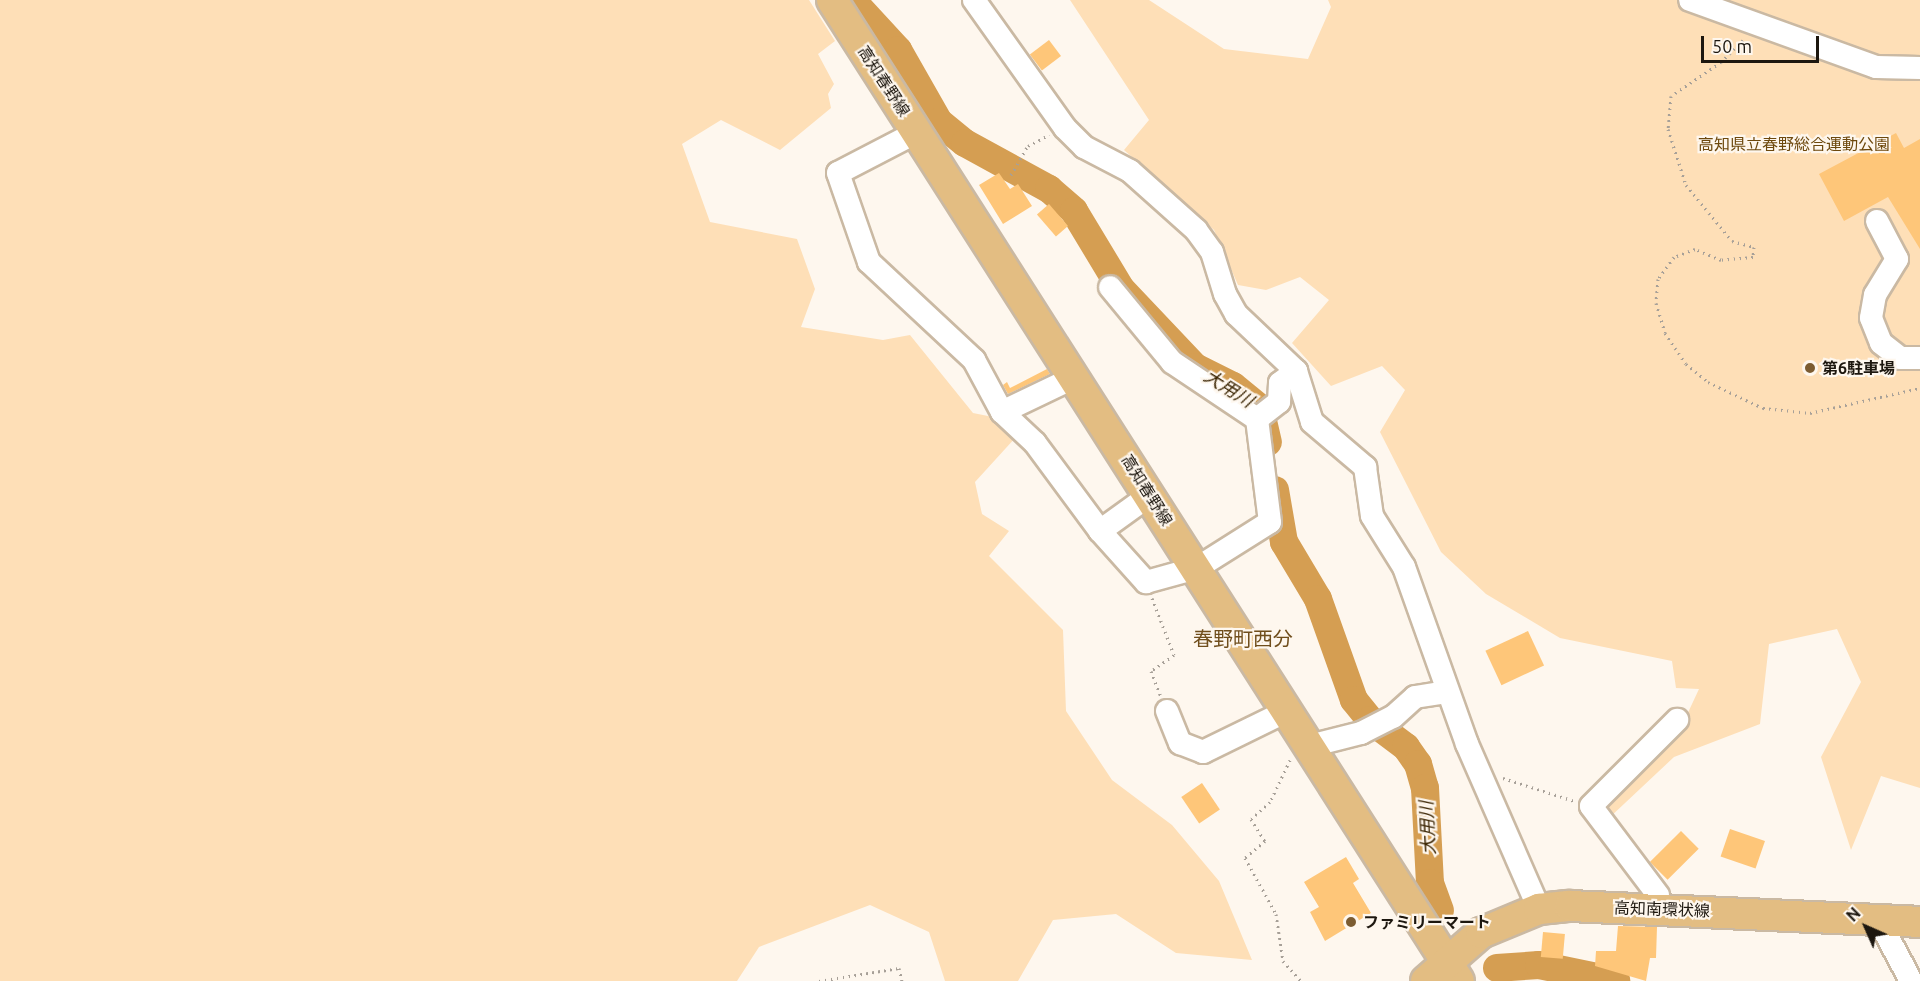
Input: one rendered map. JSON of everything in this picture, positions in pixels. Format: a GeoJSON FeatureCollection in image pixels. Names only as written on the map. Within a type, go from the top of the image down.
{"type":"FeatureCollection","features":[{"type":"Feature","properties":{"kind":"main road","name":"高知春野線"},"geometry":{"type":"LineString","coordinates":[[832,0],[1300,730],[1444,975]]}},
{"type":"Feature","properties":{"kind":"main road","name":"高知南環状線"},"geometry":{"type":"LineString","coordinates":[[1444,975],[1481,933],[1539,909],[1570,906],[1877,917],[1920,922]]}},
{"type":"Feature","properties":{"kind":"street"},"geometry":{"type":"LineString","coordinates":[[974,0],[1065,128],[1084,147],[1130,171],[1196,230],[1212,252],[1225,294],[1236,314],[1296,371],[1312,422],[1365,466],[1372,516],[1404,567],[1448,692],[1539,909]]}},
{"type":"Feature","properties":{"kind":"street"},"geometry":{"type":"LineString","coordinates":[[1690,0],[1876,68],[1920,68]]}},
{"type":"Feature","properties":{"kind":"street"},"geometry":{"type":"LineString","coordinates":[[917,132],[837,173],[869,262],[974,360],[1002,412],[1035,443],[1100,531],[1146,582],[1197,568],[1270,522],[1263,415]]}},
{"type":"Feature","properties":{"kind":"street"},"geometry":{"type":"LineString","coordinates":[[1877,222],[1897,259],[1875,295],[1871,318],[1881,343],[1900,358],[1920,358]]}},
{"type":"Feature","properties":{"kind":"street"},"geometry":{"type":"LineString","coordinates":[[1110,287],[1178,367],[1263,415]]}},
{"type":"Feature","properties":{"kind":"street"},"geometry":{"type":"LineString","coordinates":[[1263,415],[1280,399],[1280,383],[1296,371]]}},
{"type":"Feature","properties":{"kind":"street"},"geometry":{"type":"LineString","coordinates":[[1002,412],[1075,376]]}},
{"type":"Feature","properties":{"kind":"street"},"geometry":{"type":"LineString","coordinates":[[1100,531],[1150,495]]}},
{"type":"Feature","properties":{"kind":"street"},"geometry":{"type":"LineString","coordinates":[[1167,711],[1180,743],[1203,752],[1300,730],[1376,725],[1393,717],[1415,696],[1448,692]]}},
{"type":"Feature","properties":{"kind":"street"},"geometry":{"type":"LineString","coordinates":[[1658,895],[1591,806],[1677,720]]}},
{"type":"Feature","properties":{"kind":"street"},"geometry":{"type":"LineString","coordinates":[[1877,917],[1911,981]]}},
{"type":"Feature","properties":{"kind":"path"},"geometry":{"type":"LineString","coordinates":[[1734,49],[1671,96],[1668,129],[1686,185],[1732,241],[1754,247],[1753,257],[1721,260],[1695,249],[1674,257],[1658,279],[1656,303],[1665,333],[1686,364],[1708,382],[1763,408],[1810,413],[1920,388]]}},
{"type":"Feature","properties":{"kind":"path"},"geometry":{"type":"LineString","coordinates":[[1011,175],[1016,161],[1028,146],[1065,128]]}},
{"type":"Feature","properties":{"kind":"path"},"geometry":{"type":"LineString","coordinates":[[1146,582],[1174,654],[1150,671],[1167,711]]}},
{"type":"Feature","properties":{"kind":"path"},"geometry":{"type":"LineString","coordinates":[[1300,730],[1270,802],[1251,819],[1265,841],[1245,858],[1276,914],[1283,961],[1301,981]]}},
{"type":"Feature","properties":{"kind":"path"},"geometry":{"type":"LineString","coordinates":[[1481,771],[1591,806]]}},
{"type":"Feature","properties":{"kind":"path"},"geometry":{"type":"LineString","coordinates":[[819,981],[899,968],[902,981]]}},
{"type":"Feature","properties":{"kind":"green space"},"geometry":{"type":"Polygon","coordinates":[[[0,0],[809,0],[835,41],[818,54],[834,84],[828,94],[831,108],[780,150],[721,120],[682,144],[710,222],[797,239],[815,289],[801,327],[883,340],[910,335],[973,413],[998,418],[1016,437],[975,482],[982,514],[1009,531],[989,556],[1063,630],[1066,711],[1112,780],[1172,825],[1219,881],[1252,960],[1176,953],[1116,914],[1053,920],[1018,981],[945,981],[929,932],[870,905],[759,947],[737,981],[0,981],[0,0]]]}},
{"type":"Feature","properties":{"kind":"green space","name":"高知県立春野総合運動公園"},"geometry":{"type":"Polygon","coordinates":[[[1070,0],[1149,0],[1224,49],[1308,59],[1331,7],[1328,0],[1920,0],[1920,788],[1881,776],[1851,850],[1821,757],[1861,682],[1837,629],[1769,644],[1760,724],[1674,757],[1608,819],[1602,806],[1685,719],[1699,689],[1676,688],[1672,661],[1560,638],[1486,594],[1441,552],[1380,432],[1405,390],[1382,366],[1331,386],[1292,343],[1329,300],[1300,277],[1266,290],[1238,285],[1214,230],[1124,150],[1149,120],[1070,0]]]}},
{"type":"Feature","properties":{"kind":"building"},"geometry":{"type":"Polygon","coordinates":[[[1049,40],[1061,56],[1042,70],[1030,54],[1049,40]]]}},
{"type":"Feature","properties":{"kind":"building"},"geometry":{"type":"Polygon","coordinates":[[[1896,133],[1904,148],[1920,139],[1920,249],[1888,197],[1844,221],[1819,174],[1896,133]]]}},
{"type":"Feature","properties":{"kind":"building"},"geometry":{"type":"Polygon","coordinates":[[[999,173],[1010,189],[1018,184],[1032,206],[1003,224],[979,185],[999,173]]]}},
{"type":"Feature","properties":{"kind":"building"},"geometry":{"type":"Polygon","coordinates":[[[1049,204],[1068,226],[1056,236],[1037,214],[1049,204]]]}},
{"type":"Feature","properties":{"kind":"building"},"geometry":{"type":"Polygon","coordinates":[[[1047,369],[1050,374],[1008,394],[1003,385],[1007,382],[1010,388],[1047,369]]]}},
{"type":"Feature","properties":{"kind":"building"},"geometry":{"type":"Polygon","coordinates":[[[1528,631],[1544,665],[1501,685],[1485,651],[1528,631]]]}},
{"type":"Feature","properties":{"kind":"building"},"geometry":{"type":"Polygon","coordinates":[[[1202,783],[1220,810],[1199,824],[1181,797],[1202,783]]]}},
{"type":"Feature","properties":{"kind":"building"},"geometry":{"type":"Polygon","coordinates":[[[1730,829],[1765,841],[1756,868],[1721,856],[1730,829]]]}},
{"type":"Feature","properties":{"kind":"building"},"geometry":{"type":"Polygon","coordinates":[[[1681,831],[1699,849],[1668,880],[1650,862],[1681,831]]]}},
{"type":"Feature","properties":{"kind":"building"},"geometry":{"type":"Polygon","coordinates":[[[1346,857],[1359,879],[1353,883],[1371,913],[1325,941],[1310,912],[1319,907],[1304,882],[1346,857]]]}},
{"type":"Feature","properties":{"kind":"building"},"geometry":{"type":"Polygon","coordinates":[[[1618,926],[1657,927],[1656,958],[1650,958],[1646,981],[1595,966],[1596,951],[1616,951],[1618,926]]]}},
{"type":"Feature","properties":{"kind":"building"},"geometry":{"type":"Polygon","coordinates":[[[1543,932],[1565,934],[1563,959],[1541,957],[1543,932]]]}},
{"type":"Feature","properties":{"kind":"waterway","name":"大用川"},"geometry":{"type":"LineString","coordinates":[[852,0],[898,50],[939,122],[965,143],[1049,189],[1074,211],[1121,289],[1195,367],[1233,386],[1260,408],[1268,442]]}},
{"type":"Feature","properties":{"kind":"waterway","name":"大用川"},"geometry":{"type":"LineString","coordinates":[[1275,490],[1284,542],[1318,599],[1354,700],[1370,720],[1406,747],[1418,764],[1425,788],[1430,883],[1440,910]]}},
{"type":"Feature","properties":{"kind":"waterway","name":"大用川"},"geometry":{"type":"LineString","coordinates":[[1497,968],[1539,965],[1616,981]]}},
{"type":"Feature","properties":{"kind":"place","name":"第6駐車場"},"geometry":{"type":"Point","coordinates":[1810,368]}},
{"type":"Feature","properties":{"kind":"place","name":"ファミリーマート"},"geometry":{"type":"Point","coordinates":[1351,922]}},
{"type":"Feature","properties":{"kind":"district","name":"春野町西分"},"geometry":{"type":"Point","coordinates":[1243,638]}}]}
